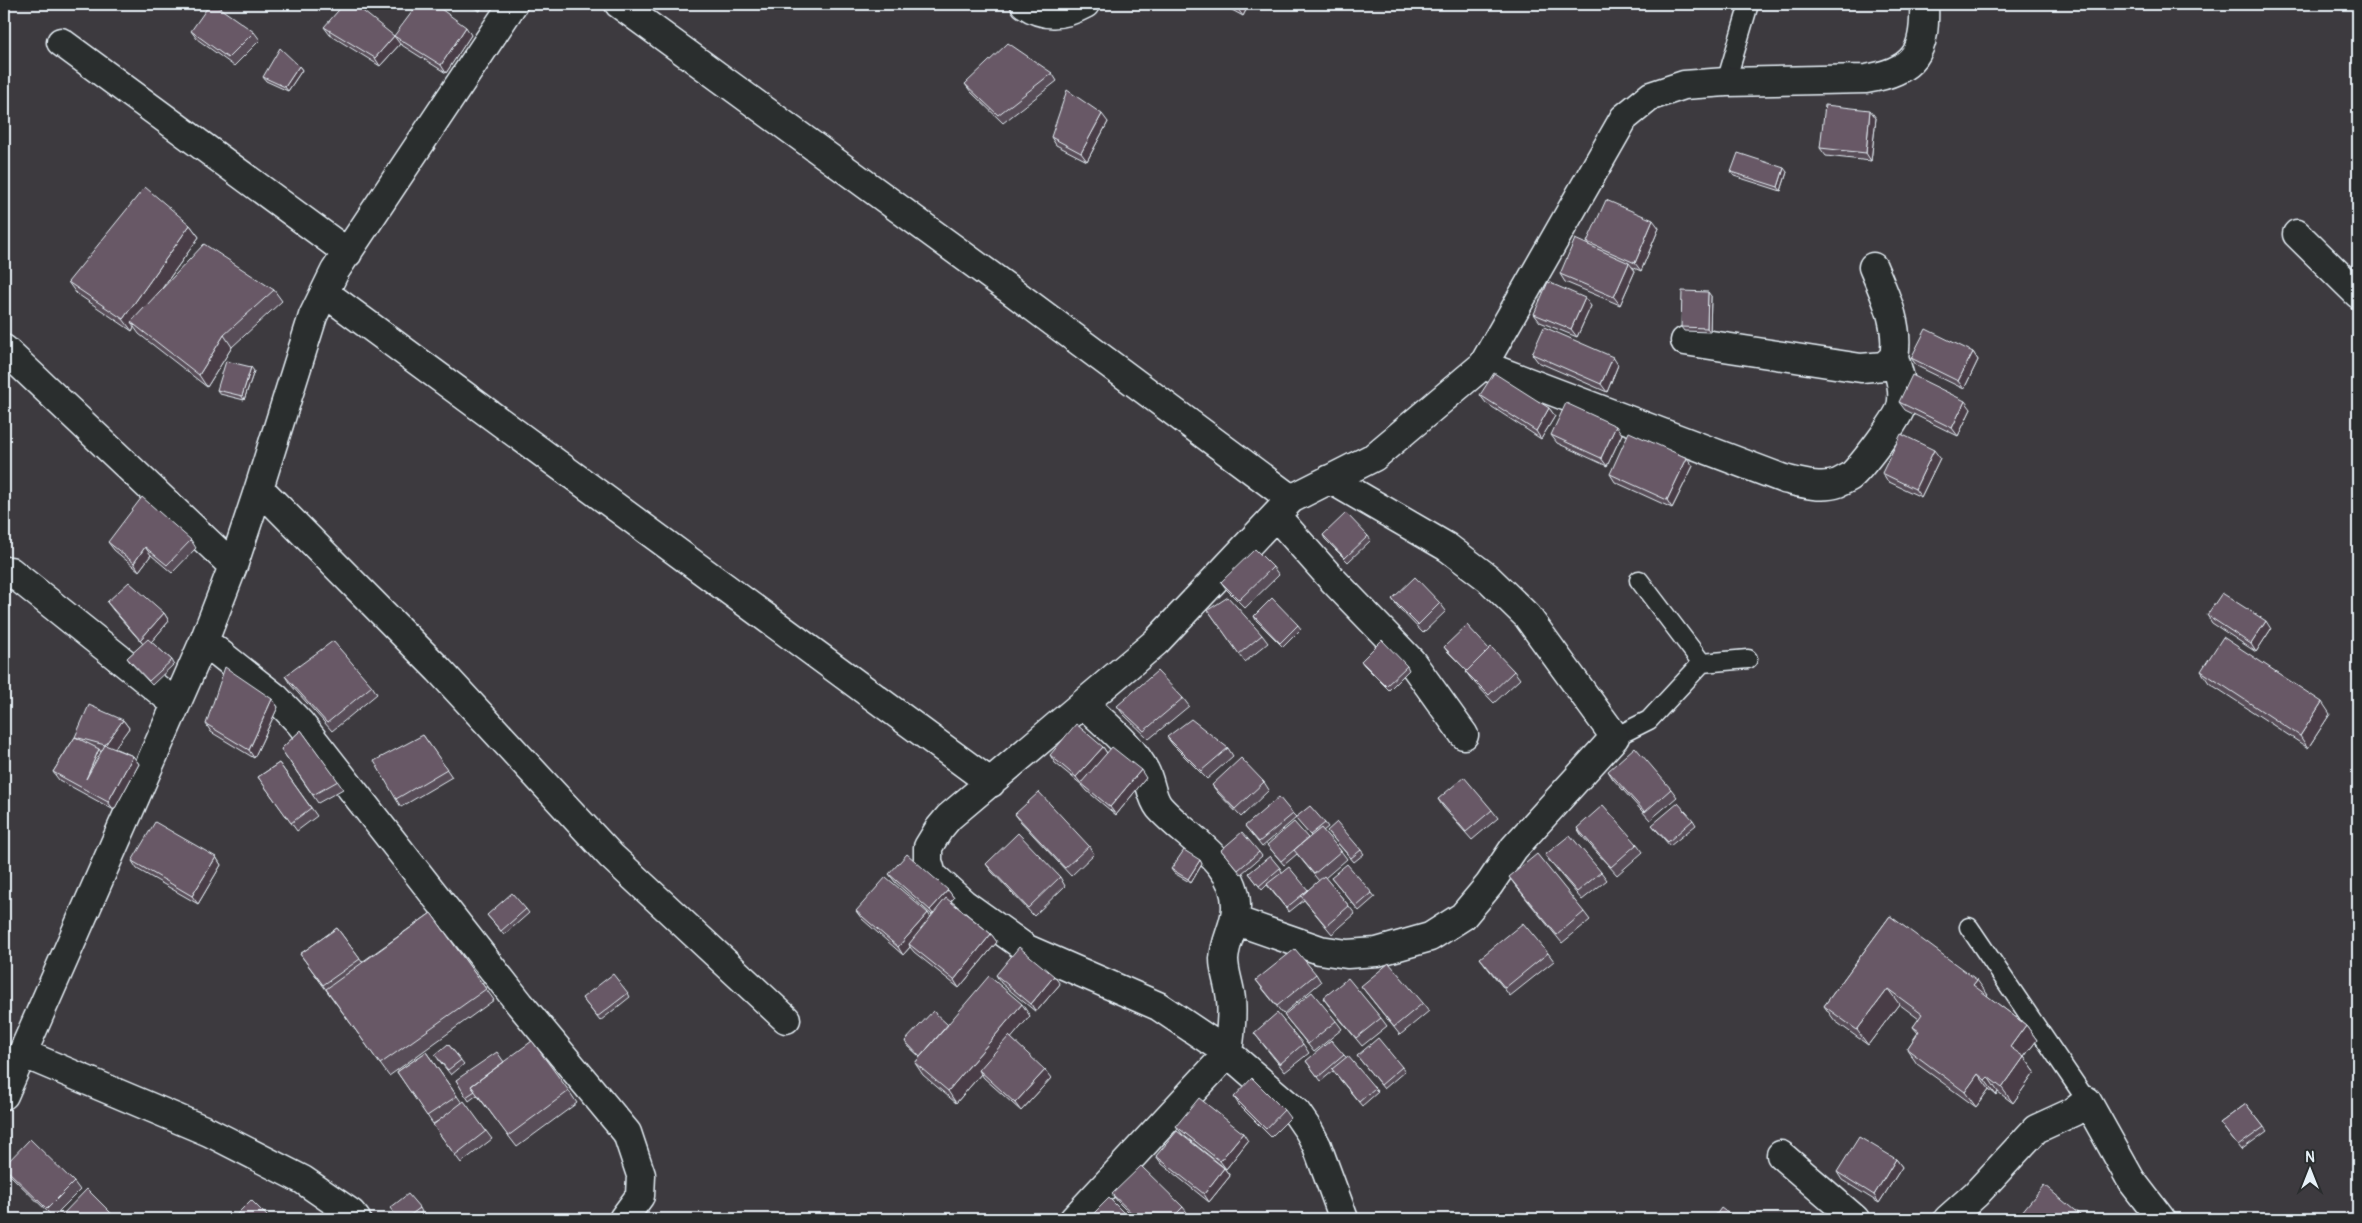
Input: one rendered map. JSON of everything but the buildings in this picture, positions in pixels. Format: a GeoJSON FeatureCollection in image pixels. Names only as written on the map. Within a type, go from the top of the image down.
{"type":"FeatureCollection","features":[{"type":"Feature","properties":{"kind":"street"},"geometry":{"type":"LineString","coordinates":[[4,1096],[204,641],[259,488],[313,316],[475,37],[512,4]]}},
{"type":"Feature","properties":{"kind":"street"},"geometry":{"type":"LineString","coordinates":[[619,4],[1013,292],[1283,507],[1330,577],[1411,661],[1464,735]]}},
{"type":"Feature","properties":{"kind":"street"},"geometry":{"type":"LineString","coordinates":[[1025,4],[1035,10],[1051,14],[1069,12],[1085,4]]}},
{"type":"Feature","properties":{"kind":"street"},"geometry":{"type":"LineString","coordinates":[[1344,1219],[1317,1146],[1296,1112],[1228,1053],[1158,1006],[1027,949],[963,903],[932,875],[928,861],[928,847],[949,817],[1156,642],[1283,507],[1330,479],[1374,457],[1483,365],[1624,118],[1651,96],[1684,85],[1726,82],[1866,79],[1884,76],[1900,69],[1916,54],[1924,36],[1924,4]]}},
{"type":"Feature","properties":{"kind":"street"},"geometry":{"type":"LineString","coordinates":[[61,42],[348,253]]}},
{"type":"Feature","properties":{"kind":"street"},"geometry":{"type":"LineString","coordinates":[[2297,234],[2353,281]]}},
{"type":"Feature","properties":{"kind":"street"},"geometry":{"type":"LineString","coordinates":[[1483,365],[1784,479],[1804,484],[1837,483],[1851,476],[1896,420],[1901,406],[1902,388],[1894,357],[1897,342],[1893,318],[1873,267]]}},
{"type":"Feature","properties":{"kind":"street"},"geometry":{"type":"LineString","coordinates":[[325,293],[991,783]]}},
{"type":"Feature","properties":{"kind":"street"},"geometry":{"type":"LineString","coordinates":[[1685,341],[1861,368],[1884,366],[1894,357]]}},
{"type":"Feature","properties":{"kind":"street"},"geometry":{"type":"LineString","coordinates":[[4,349],[232,566]]}},
{"type":"Feature","properties":{"kind":"street"},"geometry":{"type":"LineString","coordinates":[[1234,920],[1320,950],[1347,954],[1377,952],[1430,937],[1463,916],[1489,886],[1514,848],[1615,737],[1527,616],[1488,578],[1447,547],[1330,479]]}},
{"type":"Feature","properties":{"kind":"street"},"geometry":{"type":"LineString","coordinates":[[259,488],[440,670],[611,856],[786,1019]]}},
{"type":"Feature","properties":{"kind":"street"},"geometry":{"type":"LineString","coordinates":[[10,572],[176,704]]}},
{"type":"Feature","properties":{"kind":"street"},"geometry":{"type":"LineString","coordinates":[[204,641],[276,698],[300,723],[520,1004],[627,1133],[641,1176],[640,1196],[623,1219]]}},
{"type":"Feature","properties":{"kind":"street"},"geometry":{"type":"LineString","coordinates":[[1074,1219],[1228,1053],[1232,1026],[1231,999],[1224,960],[1226,943],[1234,920],[1235,896],[1232,886],[1220,865],[1158,806],[1146,772],[1138,760],[1084,704]]}},
{"type":"Feature","properties":{"kind":"street"},"geometry":{"type":"LineString","coordinates":[[22,1053],[209,1132],[303,1180],[352,1213],[356,1219]]}},
{"type":"Feature","properties":{"kind":"street"},"geometry":{"type":"LineString","coordinates":[[1948,1219],[1976,1194],[2036,1129],[2074,1112],[2087,1101],[2131,1180],[2161,1219]]}},
{"type":"Feature","properties":{"kind":"street"},"geometry":{"type":"LineString","coordinates":[[1780,1156],[1855,1219]]}},
{"type":"Feature","properties":{"kind":"lane"},"geometry":{"type":"LineString","coordinates":[[1726,82],[1749,4]]}},
{"type":"Feature","properties":{"kind":"lane"},"geometry":{"type":"LineString","coordinates":[[1639,580],[1702,663]]}},
{"type":"Feature","properties":{"kind":"lane"},"geometry":{"type":"LineString","coordinates":[[1615,737],[1649,720],[1702,663],[1748,658]]}},
{"type":"Feature","properties":{"kind":"lane"},"geometry":{"type":"LineString","coordinates":[[1970,927],[2087,1101]]}}]}
